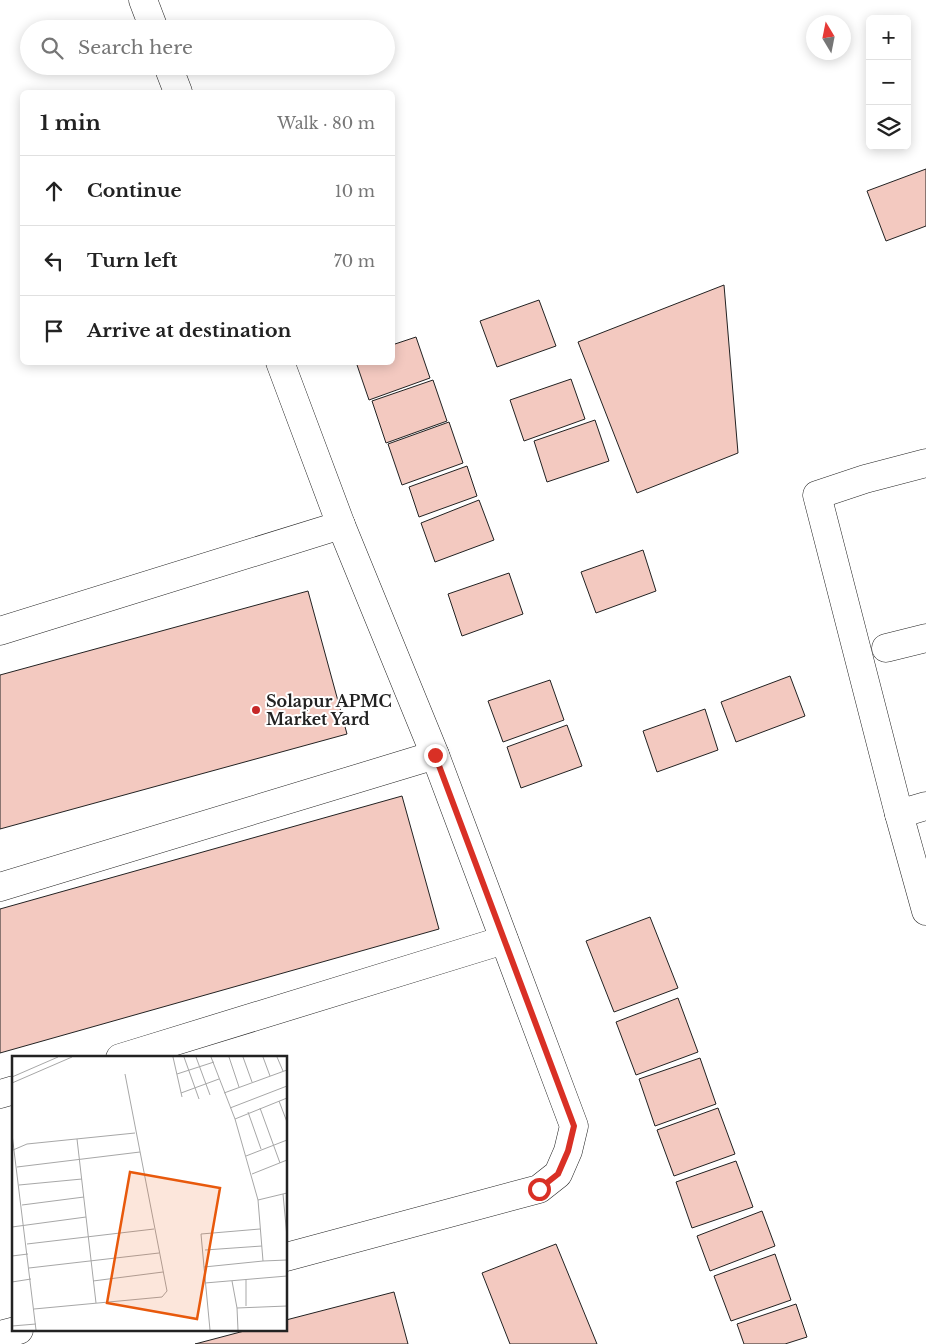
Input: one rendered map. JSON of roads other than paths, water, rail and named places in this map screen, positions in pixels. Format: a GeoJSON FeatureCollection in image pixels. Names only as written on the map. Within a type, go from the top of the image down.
{"type":"FeatureCollection","features":[{"type":"Feature","properties":{"kind":"street"},"geometry":{"type":"LineString","coordinates":[[143,0],[151,20]]}},
{"type":"Feature","properties":{"kind":"street"},"geometry":{"type":"LineString","coordinates":[[171,75],[177,90]]}},
{"type":"Feature","properties":{"kind":"street"},"geometry":{"type":"LineString","coordinates":[[281,365],[342,525],[435,755],[574,1126],[568,1151],[558,1174],[539,1189],[288,1257]]}},
{"type":"Feature","properties":{"kind":"street"},"geometry":{"type":"LineString","coordinates":[[926,463],[817,494],[899,814],[926,911]]}},
{"type":"Feature","properties":{"kind":"street"},"geometry":{"type":"LineString","coordinates":[[0,631],[342,525]]}},
{"type":"Feature","properties":{"kind":"street"},"geometry":{"type":"LineString","coordinates":[[886,648],[926,638]]}},
{"type":"Feature","properties":{"kind":"street"},"geometry":{"type":"LineString","coordinates":[[0,887],[435,755]]}},
{"type":"Feature","properties":{"kind":"street"},"geometry":{"type":"LineString","coordinates":[[899,814],[926,806]]}},
{"type":"Feature","properties":{"kind":"street"},"geometry":{"type":"LineString","coordinates":[[127,1056],[504,940]]}},
{"type":"Feature","properties":{"kind":"place","name":"Solapur APMC Market Yard"},"geometry":{"type":"Point","coordinates":[256,710]}}]}
